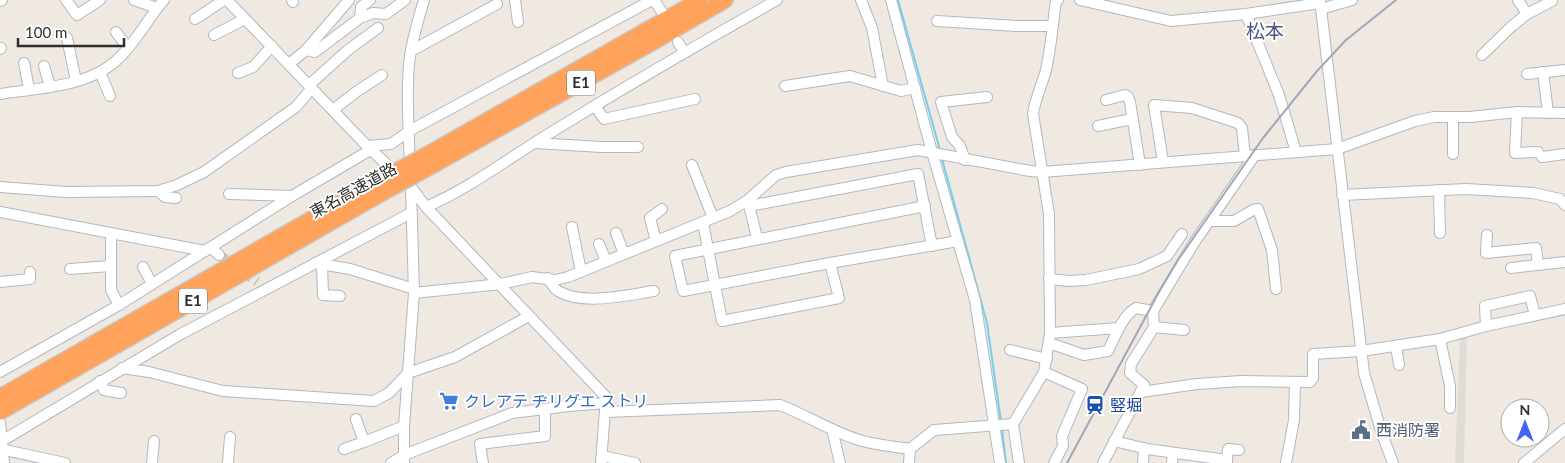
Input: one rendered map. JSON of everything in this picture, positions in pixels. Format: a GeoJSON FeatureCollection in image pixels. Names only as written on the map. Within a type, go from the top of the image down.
{"type":"FeatureCollection","features":[{"type":"Feature","properties":{"kind":"highway","name":"東名高速道路"},"geometry":{"type":"LineString","coordinates":[[433,158],[700,0]]}},
{"type":"Feature","properties":{"kind":"highway","name":"東名高速道路"},"geometry":{"type":"LineString","coordinates":[[1,408],[381,186],[655,41],[725,0]]}},
{"type":"Feature","properties":{"kind":"street"},"geometry":{"type":"LineString","coordinates":[[66,0],[77,15],[100,0]]}},
{"type":"Feature","properties":{"kind":"street"},"geometry":{"type":"LineString","coordinates":[[0,94],[50,86],[100,72],[118,59],[128,48],[161,4],[134,0]]}},
{"type":"Feature","properties":{"kind":"street"},"geometry":{"type":"LineString","coordinates":[[195,19],[226,0],[290,64],[333,110],[411,187],[426,207],[606,397],[601,460],[635,463]]}},
{"type":"Feature","properties":{"kind":"street"},"geometry":{"type":"LineString","coordinates":[[290,64],[306,50],[348,0]]}},
{"type":"Feature","properties":{"kind":"street"},"geometry":{"type":"LineString","coordinates":[[360,18],[361,7],[370,0]]}},
{"type":"Feature","properties":{"kind":"street"},"geometry":{"type":"LineString","coordinates":[[306,50],[315,52],[360,18],[372,13],[386,14],[405,0]]}},
{"type":"Feature","properties":{"kind":"street"},"geometry":{"type":"LineString","coordinates":[[404,459],[404,426],[414,291],[408,82],[411,51],[424,0]]}},
{"type":"Feature","properties":{"kind":"street"},"geometry":{"type":"LineString","coordinates":[[515,0],[518,22]]}},
{"type":"Feature","properties":{"kind":"street"},"geometry":{"type":"LineString","coordinates":[[0,372],[119,305],[370,147],[391,144],[409,131],[653,0],[664,15]]}},
{"type":"Feature","properties":{"kind":"street"},"geometry":{"type":"LineString","coordinates":[[426,207],[450,197],[534,143],[684,52],[777,0]]}},
{"type":"Feature","properties":{"kind":"street"},"geometry":{"type":"LineString","coordinates":[[860,0],[872,28],[883,86]]}},
{"type":"Feature","properties":{"kind":"street"},"geometry":{"type":"LineString","coordinates":[[891,0],[932,152],[976,300],[1001,425],[1000,463]]}},
{"type":"Feature","properties":{"kind":"street"},"geometry":{"type":"LineString","coordinates":[[909,463],[910,449],[934,430],[1001,425],[1044,372],[1050,332],[1049,214],[1033,114],[1035,101],[1040,93],[1046,68],[1056,0],[1058,0]]}},
{"type":"Feature","properties":{"kind":"street"},"geometry":{"type":"LineString","coordinates":[[1080,0],[1171,21],[1246,14],[1352,0]]}},
{"type":"Feature","properties":{"kind":"street"},"geometry":{"type":"LineString","coordinates":[[1518,0],[1527,14]]}},
{"type":"Feature","properties":{"kind":"street"},"geometry":{"type":"LineString","coordinates":[[1482,55],[1527,14],[1552,1]]}},
{"type":"Feature","properties":{"kind":"street"},"geometry":{"type":"LineString","coordinates":[[411,51],[497,4]]}},
{"type":"Feature","properties":{"kind":"street"},"geometry":{"type":"LineString","coordinates":[[1320,4],[1364,373],[1370,398],[1393,463]]}},
{"type":"Feature","properties":{"kind":"street"},"geometry":{"type":"LineString","coordinates":[[1246,14],[1279,95],[1296,152]]}},
{"type":"Feature","properties":{"kind":"street"},"geometry":{"type":"LineString","coordinates":[[214,35],[245,19]]}},
{"type":"Feature","properties":{"kind":"street"},"geometry":{"type":"LineString","coordinates":[[937,21],[1017,26],[1052,26]]}},
{"type":"Feature","properties":{"kind":"street"},"geometry":{"type":"LineString","coordinates":[[0,187],[66,192],[158,191],[177,185],[204,172],[296,107],[311,86],[348,50],[378,28]]}},
{"type":"Feature","properties":{"kind":"street"},"geometry":{"type":"LineString","coordinates":[[116,32],[128,48]]}},
{"type":"Feature","properties":{"kind":"street"},"geometry":{"type":"LineString","coordinates":[[67,38],[76,80]]}},
{"type":"Feature","properties":{"kind":"street"},"geometry":{"type":"LineString","coordinates":[[678,42],[684,52]]}},
{"type":"Feature","properties":{"kind":"street"},"geometry":{"type":"LineString","coordinates":[[238,73],[254,66],[272,46]]}},
{"type":"Feature","properties":{"kind":"street"},"geometry":{"type":"LineString","coordinates":[[24,63],[29,89]]}},
{"type":"Feature","properties":{"kind":"street"},"geometry":{"type":"LineString","coordinates":[[44,66],[50,86]]}},
{"type":"Feature","properties":{"kind":"street"},"geometry":{"type":"LineString","coordinates":[[1527,74],[1565,70]]}},
{"type":"Feature","properties":{"kind":"street"},"geometry":{"type":"LineString","coordinates":[[100,72],[110,96]]}},
{"type":"Feature","properties":{"kind":"street"},"geometry":{"type":"LineString","coordinates":[[1544,72],[1548,113]]}},
{"type":"Feature","properties":{"kind":"street"},"geometry":{"type":"LineString","coordinates":[[333,110],[382,75]]}},
{"type":"Feature","properties":{"kind":"street"},"geometry":{"type":"LineString","coordinates":[[785,86],[850,76],[901,91],[915,88]]}},
{"type":"Feature","properties":{"kind":"street"},"geometry":{"type":"LineString","coordinates":[[1106,100],[1125,95],[1128,97],[1140,165]]}},
{"type":"Feature","properties":{"kind":"street"},"geometry":{"type":"LineString","coordinates":[[965,160],[960,146],[952,137],[941,102],[986,97]]}},
{"type":"Feature","properties":{"kind":"street"},"geometry":{"type":"LineString","coordinates":[[595,106],[604,119],[695,99]]}},
{"type":"Feature","properties":{"kind":"street"},"geometry":{"type":"LineString","coordinates":[[1103,463],[1144,385],[1130,373],[1131,364],[1154,327],[1154,312],[1194,243],[1210,221],[1250,156],[1242,128],[1238,123],[1192,108],[1154,105],[1163,162]]}},
{"type":"Feature","properties":{"kind":"street"},"geometry":{"type":"LineString","coordinates":[[1517,112],[1515,153],[1565,154]]}},
{"type":"Feature","properties":{"kind":"street"},"geometry":{"type":"LineString","coordinates":[[748,203],[776,176],[786,172],[918,150],[965,160],[1042,172],[1337,149],[1415,120],[1434,117],[1470,117],[1517,112],[1565,113]]}},
{"type":"Feature","properties":{"kind":"street"},"geometry":{"type":"LineString","coordinates":[[1452,154],[1453,117]]}},
{"type":"Feature","properties":{"kind":"street"},"geometry":{"type":"LineString","coordinates":[[1098,126],[1132,119]]}},
{"type":"Feature","properties":{"kind":"street"},"geometry":{"type":"LineString","coordinates":[[534,143],[638,147]]}},
{"type":"Feature","properties":{"kind":"street"},"geometry":{"type":"LineString","coordinates":[[692,166],[713,218]]}},
{"type":"Feature","properties":{"kind":"street"},"geometry":{"type":"LineString","coordinates":[[318,264],[350,269],[414,291],[501,284],[532,277],[556,280],[703,223],[748,203],[918,174],[932,246]]}},
{"type":"Feature","properties":{"kind":"street"},"geometry":{"type":"LineString","coordinates":[[1342,195],[1466,189],[1533,192],[1560,199],[1565,205]]}},
{"type":"Feature","properties":{"kind":"street"},"geometry":{"type":"LineString","coordinates":[[1439,190],[1440,233]]}},
{"type":"Feature","properties":{"kind":"street"},"geometry":{"type":"LineString","coordinates":[[158,191],[165,197],[176,198]]}},
{"type":"Feature","properties":{"kind":"street"},"geometry":{"type":"LineString","coordinates":[[229,194],[292,196]]}},
{"type":"Feature","properties":{"kind":"street"},"geometry":{"type":"LineString","coordinates":[[748,203],[757,238]]}},
{"type":"Feature","properties":{"kind":"street"},"geometry":{"type":"LineString","coordinates":[[925,206],[757,238],[676,256],[683,291],[830,262],[958,241]]}},
{"type":"Feature","properties":{"kind":"street"},"geometry":{"type":"LineString","coordinates":[[656,241],[650,218],[662,209]]}},
{"type":"Feature","properties":{"kind":"street"},"geometry":{"type":"LineString","coordinates":[[1210,221],[1234,221],[1258,209],[1272,250],[1276,290]]}},
{"type":"Feature","properties":{"kind":"street"},"geometry":{"type":"LineString","coordinates":[[0,212],[111,234],[208,249],[219,255]]}},
{"type":"Feature","properties":{"kind":"street"},"geometry":{"type":"LineString","coordinates":[[2,446],[100,381],[179,334],[234,307],[261,285],[318,264],[411,213]]}},
{"type":"Feature","properties":{"kind":"street"},"geometry":{"type":"LineString","coordinates":[[703,223],[722,321],[839,298],[830,262]]}},
{"type":"Feature","properties":{"kind":"street"},"geometry":{"type":"LineString","coordinates":[[572,227],[581,271]]}},
{"type":"Feature","properties":{"kind":"street"},"geometry":{"type":"LineString","coordinates":[[616,233],[624,254]]}},
{"type":"Feature","properties":{"kind":"street"},"geometry":{"type":"LineString","coordinates":[[111,234],[111,290],[119,305]]}},
{"type":"Feature","properties":{"kind":"street"},"geometry":{"type":"LineString","coordinates":[[1049,279],[1069,282],[1139,269],[1167,256],[1182,234]]}},
{"type":"Feature","properties":{"kind":"street"},"geometry":{"type":"LineString","coordinates":[[1487,235],[1486,253],[1536,248],[1538,265]]}},
{"type":"Feature","properties":{"kind":"street"},"geometry":{"type":"LineString","coordinates":[[599,244],[606,261]]}},
{"type":"Feature","properties":{"kind":"street"},"geometry":{"type":"LineString","coordinates":[[1511,268],[1565,262]]}},
{"type":"Feature","properties":{"kind":"street"},"geometry":{"type":"LineString","coordinates":[[318,264],[323,295],[340,296]]}},
{"type":"Feature","properties":{"kind":"street"},"geometry":{"type":"LineString","coordinates":[[70,269],[110,266]]}},
{"type":"Feature","properties":{"kind":"street"},"geometry":{"type":"LineString","coordinates":[[143,267],[152,284]]}},
{"type":"Feature","properties":{"kind":"street"},"geometry":{"type":"LineString","coordinates":[[0,282],[30,279],[30,272]]}},
{"type":"Feature","properties":{"kind":"street"},"geometry":{"type":"LineString","coordinates":[[548,278],[556,290],[582,298],[615,297],[654,291]]}},
{"type":"Feature","properties":{"kind":"street"},"geometry":{"type":"LineString","coordinates":[[1486,326],[1485,306],[1530,296],[1535,315]]}},
{"type":"Feature","properties":{"kind":"street"},"geometry":{"type":"LineString","coordinates":[[1049,344],[1084,355],[1108,351],[1119,328],[1131,311],[1136,308],[1154,312]]}},
{"type":"Feature","properties":{"kind":"street"},"geometry":{"type":"LineString","coordinates":[[1141,392],[1197,384],[1241,381],[1310,382],[1313,378],[1313,354],[1361,351],[1440,340],[1486,326],[1565,309]]}},
{"type":"Feature","properties":{"kind":"street"},"geometry":{"type":"LineString","coordinates":[[122,368],[149,372],[223,391],[374,401],[388,393],[408,373],[455,357],[529,316]]}},
{"type":"Feature","properties":{"kind":"street"},"geometry":{"type":"LineString","coordinates":[[1154,327],[1184,330]]}},
{"type":"Feature","properties":{"kind":"street"},"geometry":{"type":"LineString","coordinates":[[1050,332],[1119,328]]}},
{"type":"Feature","properties":{"kind":"street"},"geometry":{"type":"LineString","coordinates":[[1440,340],[1450,386],[1450,408]]}},
{"type":"Feature","properties":{"kind":"street"},"geometry":{"type":"LineString","coordinates":[[1396,346],[1399,364]]}},
{"type":"Feature","properties":{"kind":"street"},"geometry":{"type":"LineString","coordinates":[[1010,350],[1046,359]]}},
{"type":"Feature","properties":{"kind":"street"},"geometry":{"type":"LineString","coordinates":[[1044,372],[1082,389],[1062,436],[1063,446],[1054,463]]}},
{"type":"Feature","properties":{"kind":"street"},"geometry":{"type":"LineString","coordinates":[[100,381],[104,390],[121,393]]}},
{"type":"Feature","properties":{"kind":"street"},"geometry":{"type":"LineString","coordinates":[[1286,463],[1294,420],[1295,383]]}},
{"type":"Feature","properties":{"kind":"street"},"geometry":{"type":"LineString","coordinates":[[390,463],[404,459],[512,413],[545,409],[606,407],[780,405],[857,439],[910,449]]}},
{"type":"Feature","properties":{"kind":"street"},"geometry":{"type":"LineString","coordinates":[[1,408],[4,463]]}},
{"type":"Feature","properties":{"kind":"street"},"geometry":{"type":"LineString","coordinates":[[483,463],[480,444],[545,436],[545,409]]}},
{"type":"Feature","properties":{"kind":"street"},"geometry":{"type":"LineString","coordinates":[[356,419],[364,442]]}},
{"type":"Feature","properties":{"kind":"street"},"geometry":{"type":"LineString","coordinates":[[1001,425],[1019,463]]}},
{"type":"Feature","properties":{"kind":"street"},"geometry":{"type":"LineString","coordinates":[[344,450],[404,426]]}},
{"type":"Feature","properties":{"kind":"street"},"geometry":{"type":"LineString","coordinates":[[832,429],[840,463]]}},
{"type":"Feature","properties":{"kind":"street"},"geometry":{"type":"LineString","coordinates":[[1524,463],[1565,429]]}},
{"type":"Feature","properties":{"kind":"street"},"geometry":{"type":"LineString","coordinates":[[228,463],[230,437]]}},
{"type":"Feature","properties":{"kind":"street"},"geometry":{"type":"LineString","coordinates":[[152,463],[154,441]]}},
{"type":"Feature","properties":{"kind":"street"},"geometry":{"type":"LineString","coordinates":[[1114,441],[1144,448],[1172,458],[1227,462],[1228,449],[1239,450]]}},
{"type":"Feature","properties":{"kind":"street"},"geometry":{"type":"LineString","coordinates":[[2,446],[65,463]]}},
{"type":"Feature","properties":{"kind":"street"},"geometry":{"type":"LineString","coordinates":[[1143,463],[1144,448]]}},
{"type":"Feature","properties":{"kind":"shaded area"},"geometry":{"type":"Polygon","coordinates":[[[1467,332],[1464,463],[1455,463],[1460,338],[1467,332]]]}},
{"type":"Feature","properties":{"kind":"waterway"},"geometry":{"type":"LineString","coordinates":[[898,0],[940,150]]}},
{"type":"Feature","properties":{"kind":"waterway"},"geometry":{"type":"LineString","coordinates":[[942,159],[987,323],[1001,422]]}},
{"type":"Feature","properties":{"kind":"waterway"},"geometry":{"type":"LineString","coordinates":[[1002,429],[1006,463]]}},
{"type":"Feature","properties":{"kind":"tunnel"},"geometry":{"type":"LineString","coordinates":[[219,255],[257,282]]}},
{"type":"Feature","properties":{"kind":"railway"},"geometry":{"type":"LineString","coordinates":[[1067,463],[1178,260],[1263,138],[1317,71],[1346,40],[1396,0]]}},
{"type":"Feature","properties":{"kind":"place","name":"クレアテ ヂリグエ ストリ"},"geometry":{"type":"Point","coordinates":[449,401]}},
{"type":"Feature","properties":{"kind":"place","name":"竪堀"},"geometry":{"type":"Point","coordinates":[1095,405]}},
{"type":"Feature","properties":{"kind":"place","name":"西消防署"},"geometry":{"type":"Point","coordinates":[1361,430]}},
{"type":"Feature","properties":{"kind":"district","name":"松本"},"geometry":{"type":"Point","coordinates":[1265,31]}}]}
